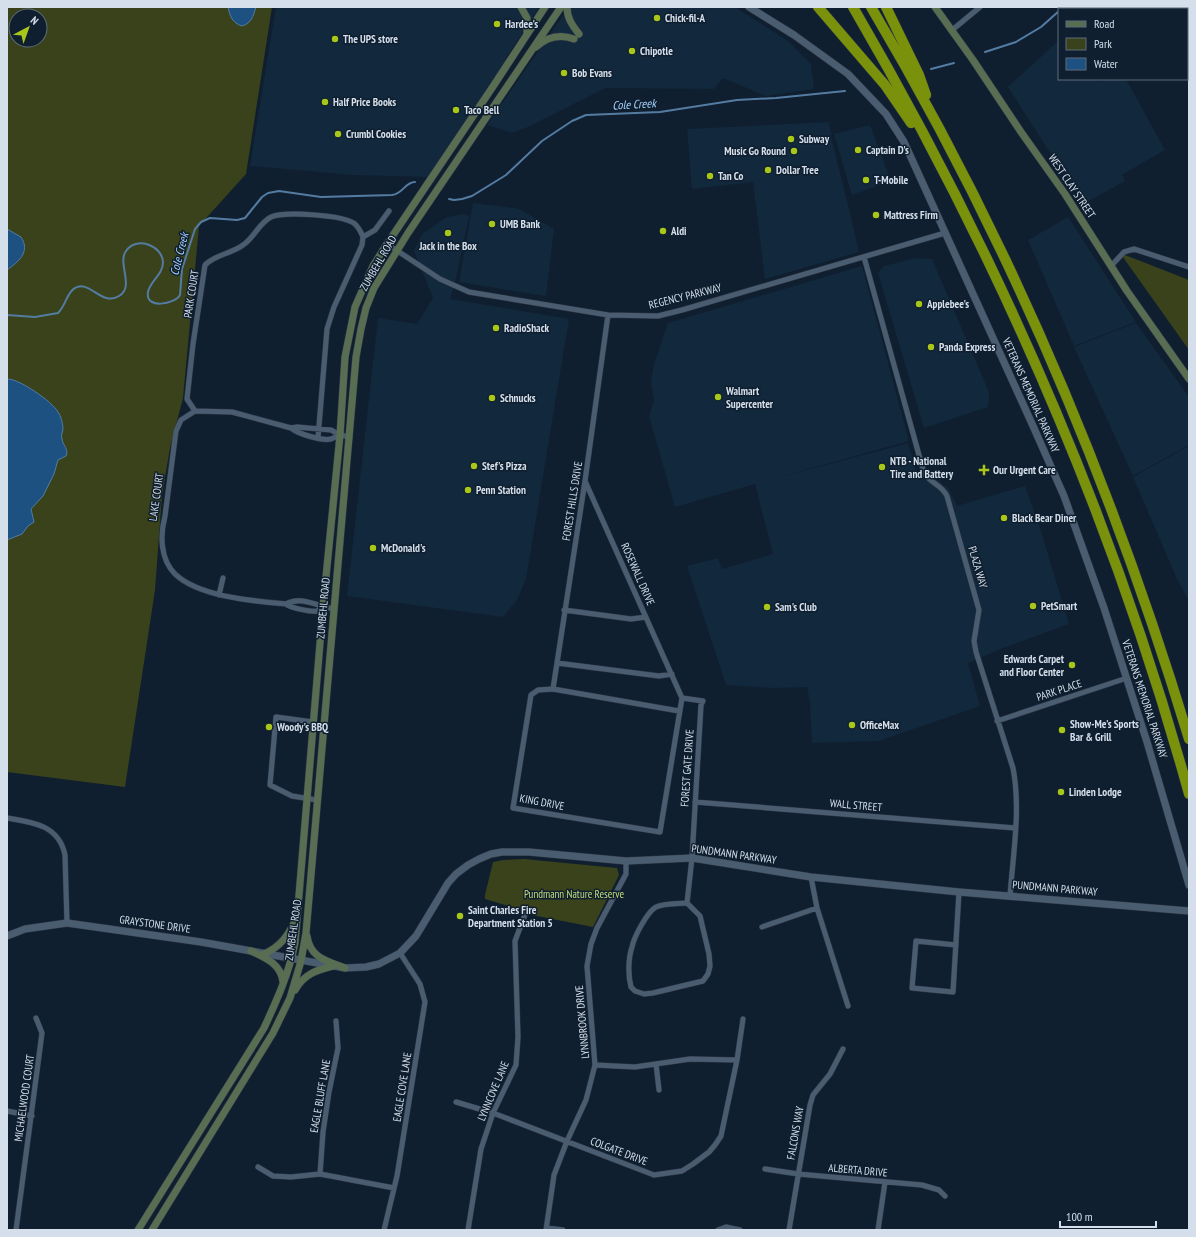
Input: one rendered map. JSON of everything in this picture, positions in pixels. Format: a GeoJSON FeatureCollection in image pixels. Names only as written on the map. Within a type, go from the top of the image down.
{"type":"FeatureCollection","features":[{"type":"Feature","properties":{"kind":"highway"},"geometry":{"type":"LineString","coordinates":[[818,7],[886,85],[942,167]]}},
{"type":"Feature","properties":{"kind":"highway"},"geometry":{"type":"LineString","coordinates":[[853,7],[903,94],[942,167],[980,244],[1052,401],[1112,556],[1142,641],[1189,794]]}},
{"type":"Feature","properties":{"kind":"highway"},"geometry":{"type":"LineString","coordinates":[[871,7],[936,124],[995,239],[1031,316],[1097,474],[1135,574],[1156,634],[1189,739]]}},
{"type":"Feature","properties":{"kind":"highway"},"geometry":{"type":"LineString","coordinates":[[886,7],[919,75],[936,124]]}},
{"type":"Feature","properties":{"kind":"main road"},"geometry":{"type":"LineString","coordinates":[[521,7],[527,18],[527,31],[525,38]]}},
{"type":"Feature","properties":{"kind":"main road","name":"ZUMBEHL ROAD"},"geometry":{"type":"LineString","coordinates":[[139,1230],[264,1028],[280,995],[292,959],[297,917],[323,607],[340,435],[345,357],[355,306],[373,266],[545,7]]}},
{"type":"Feature","properties":{"kind":"main road","name":"ZUMBEHL ROAD"},"geometry":{"type":"LineString","coordinates":[[152,1230],[273,1033],[290,998],[301,961],[306,933],[356,357],[366,308],[374,288],[397,250],[561,7]]}},
{"type":"Feature","properties":{"kind":"main road"},"geometry":{"type":"LineString","coordinates":[[526,57],[543,41],[550,38],[559,36],[576,37],[567,15],[567,7]]}},
{"type":"Feature","properties":{"kind":"main road","name":"WEST CLAY STREET"},"geometry":{"type":"LineString","coordinates":[[935,7],[973,60],[1021,132],[1066,194],[1127,291],[1189,379]]}},
{"type":"Feature","properties":{"kind":"main road"},"geometry":{"type":"LineString","coordinates":[[447,156],[455,162]]}},
{"type":"Feature","properties":{"kind":"main road"},"geometry":{"type":"LineString","coordinates":[[264,954],[282,942],[297,917]]}},
{"type":"Feature","properties":{"kind":"main road"},"geometry":{"type":"LineString","coordinates":[[306,933],[314,954],[345,968]]}},
{"type":"Feature","properties":{"kind":"main road"},"geometry":{"type":"LineString","coordinates":[[251,951],[276,965],[282,976],[284,984]]}},
{"type":"Feature","properties":{"kind":"main road"},"geometry":{"type":"LineString","coordinates":[[290,998],[298,984],[307,975],[333,966]]}},
{"type":"Feature","properties":{"kind":"street","name":"VETERANS MEMORIAL PARKWAY"},"geometry":{"type":"LineString","coordinates":[[749,7],[794,35],[848,74],[886,114],[904,142],[1064,496],[1127,678],[1189,885]]}},
{"type":"Feature","properties":{"kind":"street"},"geometry":{"type":"LineString","coordinates":[[951,31],[980,7]]}},
{"type":"Feature","properties":{"kind":"street"},"geometry":{"type":"LineString","coordinates":[[318,438],[327,329],[334,307],[362,246],[363,237],[375,230],[389,211]]}},
{"type":"Feature","properties":{"kind":"street","name":"PARK COURT"},"geometry":{"type":"LineString","coordinates":[[195,411],[187,399],[205,265],[211,260],[242,246],[264,222],[271,217],[281,214],[337,217],[349,220],[360,230],[363,237]]}},
{"type":"Feature","properties":{"kind":"street","name":"REGENCY PARKWAY"},"geometry":{"type":"LineString","coordinates":[[387,244],[440,279],[469,292],[608,315],[658,316],[945,233]]}},
{"type":"Feature","properties":{"kind":"street"},"geometry":{"type":"LineString","coordinates":[[1111,266],[1124,252],[1128,249],[1134,248],[1189,267]]}},
{"type":"Feature","properties":{"kind":"street","name":"PLAZA WAY"},"geometry":{"type":"LineString","coordinates":[[864,257],[924,473],[931,482],[942,488],[947,496],[979,610],[975,628],[975,646],[997,721],[1013,768],[1016,786],[1015,828],[1010,896]]}},
{"type":"Feature","properties":{"kind":"street","name":"FOREST HILLS DRIVE"},"geometry":{"type":"LineString","coordinates":[[553,689],[585,481],[608,315]]}},
{"type":"Feature","properties":{"kind":"street"},"geometry":{"type":"LineString","coordinates":[[195,411],[232,412],[291,428],[297,427],[331,430],[340,435],[350,436]]}},
{"type":"Feature","properties":{"kind":"street","name":"LAKE COURT"},"geometry":{"type":"LineString","coordinates":[[195,411],[181,420],[176,430],[162,529],[162,546],[166,558],[174,573],[201,589],[219,595],[253,601],[286,604],[290,602],[317,603],[323,607],[334,609]]}},
{"type":"Feature","properties":{"kind":"street"},"geometry":{"type":"LineString","coordinates":[[291,428],[295,432],[318,438],[330,439],[340,435]]}},
{"type":"Feature","properties":{"kind":"street","name":"ROSEWALL DRIVE"},"geometry":{"type":"LineString","coordinates":[[585,481],[682,698]]}},
{"type":"Feature","properties":{"kind":"street"},"geometry":{"type":"LineString","coordinates":[[219,595],[223,578]]}},
{"type":"Feature","properties":{"kind":"street"},"geometry":{"type":"LineString","coordinates":[[564,610],[631,619],[646,617]]}},
{"type":"Feature","properties":{"kind":"street"},"geometry":{"type":"LineString","coordinates":[[557,663],[659,676],[672,674]]}},
{"type":"Feature","properties":{"kind":"street","name":"PARK PLACE"},"geometry":{"type":"LineString","coordinates":[[997,721],[1127,678]]}},
{"type":"Feature","properties":{"kind":"street","name":"KING DRIVE"},"geometry":{"type":"LineString","coordinates":[[553,689],[680,711],[660,832],[513,808],[531,695],[538,690],[553,689]]}},
{"type":"Feature","properties":{"kind":"street"},"geometry":{"type":"LineString","coordinates":[[680,711],[682,698]]}},
{"type":"Feature","properties":{"kind":"street","name":"FOREST GATE DRIVE"},"geometry":{"type":"LineString","coordinates":[[682,698],[703,701],[701,712],[692,858],[687,903]]}},
{"type":"Feature","properties":{"kind":"street"},"geometry":{"type":"LineString","coordinates":[[313,722],[276,717],[270,785],[292,796],[317,800]]}},
{"type":"Feature","properties":{"kind":"street","name":"WALL STREET"},"geometry":{"type":"LineString","coordinates":[[695,802],[1015,828]]}},
{"type":"Feature","properties":{"kind":"street"},"geometry":{"type":"LineString","coordinates":[[7,818],[34,822],[43,826],[51,831],[63,848],[65,855],[66,923]]}},
{"type":"Feature","properties":{"kind":"street","name":"PUNDMANN PARKWAY"},"geometry":{"type":"LineString","coordinates":[[301,961],[345,968],[366,967],[391,959],[400,953],[416,936],[448,883],[468,865],[491,854],[518,851],[626,861],[692,858],[811,877],[959,892],[1186,911]]}},
{"type":"Feature","properties":{"kind":"street","name":"LYNNBROOK DRIVE"},"geometry":{"type":"LineString","coordinates":[[546,1229],[554,1175],[566,1141],[586,1100],[595,1065],[587,966],[591,944],[597,928],[626,874],[626,861]]}},
{"type":"Feature","properties":{"kind":"street"},"geometry":{"type":"LineString","coordinates":[[811,877],[816,908],[848,1006]]}},
{"type":"Feature","properties":{"kind":"street"},"geometry":{"type":"LineString","coordinates":[[956,945],[916,941],[912,988],[953,992],[956,945],[959,892]]}},
{"type":"Feature","properties":{"kind":"street"},"geometry":{"type":"LineString","coordinates":[[687,903],[700,916],[709,954],[710,966],[708,974],[703,981],[652,993],[644,994],[635,992],[631,988],[629,969],[632,947],[649,914],[655,908],[668,904],[687,903]]}},
{"type":"Feature","properties":{"kind":"street"},"geometry":{"type":"LineString","coordinates":[[762,928],[816,908]]}},
{"type":"Feature","properties":{"kind":"street","name":"LYNNCOVE LANE"},"geometry":{"type":"LineString","coordinates":[[468,1230],[481,1148],[493,1113],[516,1065],[518,1037],[514,941],[526,912]]}},
{"type":"Feature","properties":{"kind":"street","name":"GRAYSTONE DRIVE"},"geometry":{"type":"LineString","coordinates":[[7,936],[25,929],[66,923],[162,936],[301,961]]}},
{"type":"Feature","properties":{"kind":"street","name":"EAGLE COVE LANE"},"geometry":{"type":"LineString","coordinates":[[384,1230],[394,1188],[425,1002],[420,984],[400,953]]}},
{"type":"Feature","properties":{"kind":"street","name":"MICHAELWOOD COURT"},"geometry":{"type":"LineString","coordinates":[[16,1230],[42,1033],[36,1018]]}},
{"type":"Feature","properties":{"kind":"street","name":"COLGATE DRIVE"},"geometry":{"type":"LineString","coordinates":[[456,1102],[493,1113],[654,1175],[682,1171],[709,1152],[720,1136],[737,1060],[743,1019]]}},
{"type":"Feature","properties":{"kind":"street","name":"EAGLE BLUFF LANE"},"geometry":{"type":"LineString","coordinates":[[320,1174],[323,1132],[338,1048],[336,1021]]}},
{"type":"Feature","properties":{"kind":"street","name":"FALCONS WAY"},"geometry":{"type":"LineString","coordinates":[[789,1230],[813,1095],[830,1074],[843,1048]]}},
{"type":"Feature","properties":{"kind":"street"},"geometry":{"type":"LineString","coordinates":[[595,1065],[635,1067],[690,1059],[737,1060]]}},
{"type":"Feature","properties":{"kind":"street"},"geometry":{"type":"LineString","coordinates":[[656,1064],[659,1090]]}},
{"type":"Feature","properties":{"kind":"street"},"geometry":{"type":"LineString","coordinates":[[7,1111],[32,1116]]}},
{"type":"Feature","properties":{"kind":"street"},"geometry":{"type":"LineString","coordinates":[[258,1167],[273,1176],[291,1177],[320,1174],[394,1188]]}},
{"type":"Feature","properties":{"kind":"street","name":"ALBERTA DRIVE"},"geometry":{"type":"LineString","coordinates":[[765,1169],[798,1174],[922,1185],[939,1190],[945,1196]]}},
{"type":"Feature","properties":{"kind":"street"},"geometry":{"type":"LineString","coordinates":[[878,1230],[885,1182]]}},
{"type":"Feature","properties":{"kind":"street"},"geometry":{"type":"LineString","coordinates":[[718,1230],[726,1227],[740,1230]]}},
{"type":"Feature","properties":{"kind":"street"},"geometry":{"type":"LineString","coordinates":[[546,1229],[563,1230]]}},
{"type":"Feature","properties":{"kind":"shaded area"},"geometry":{"type":"Polygon","coordinates":[[[276,7],[539,7],[508,55],[492,84],[430,177],[353,175],[250,166],[276,7]]]}},
{"type":"Feature","properties":{"kind":"shaded area"},"geometry":{"type":"Polygon","coordinates":[[[569,7],[735,7],[788,41],[811,64],[814,89],[766,96],[723,78],[714,89],[605,88],[528,127],[512,133],[487,125],[569,7]]]}},
{"type":"Feature","properties":{"kind":"shaded area"},"geometry":{"type":"Polygon","coordinates":[[[1058,41],[1058,80],[1127,80],[1165,150],[1122,175],[1125,181],[1083,204],[1008,87],[1058,41]]]}},
{"type":"Feature","properties":{"kind":"shaded area"},"geometry":{"type":"Polygon","coordinates":[[[829,122],[833,145],[859,252],[765,279],[753,182],[692,189],[687,129],[829,122]]]}},
{"type":"Feature","properties":{"kind":"shaded area"},"geometry":{"type":"Polygon","coordinates":[[[870,125],[891,181],[852,195],[834,134],[870,125]]]}},
{"type":"Feature","properties":{"kind":"shaded area"},"geometry":{"type":"Polygon","coordinates":[[[473,203],[515,208],[554,229],[546,296],[459,282],[473,203]]]}},
{"type":"Feature","properties":{"kind":"shaded area"},"geometry":{"type":"Polygon","coordinates":[[[464,214],[469,216],[456,279],[450,299],[569,319],[526,579],[517,600],[503,617],[347,596],[378,318],[417,324],[433,298],[414,251],[422,234],[447,217],[464,214]]]}},
{"type":"Feature","properties":{"kind":"shaded area"},"geometry":{"type":"Polygon","coordinates":[[[1068,217],[1136,322],[1074,346],[1028,240],[1068,217]]]}},
{"type":"Feature","properties":{"kind":"shaded area"},"geometry":{"type":"Polygon","coordinates":[[[916,258],[932,259],[989,392],[988,407],[924,428],[878,273],[884,266],[916,258]]]}},
{"type":"Feature","properties":{"kind":"shaded area"},"geometry":{"type":"Polygon","coordinates":[[[862,266],[909,441],[766,481],[908,443],[918,478],[931,475],[948,488],[957,506],[1025,486],[1040,528],[1069,624],[1003,648],[968,663],[980,706],[879,741],[812,743],[810,703],[807,687],[774,688],[726,685],[687,566],[718,558],[722,569],[773,554],[755,484],[675,507],[649,416],[654,400],[651,382],[654,364],[668,323],[862,266]]]}},
{"type":"Feature","properties":{"kind":"shaded area"},"geometry":{"type":"Polygon","coordinates":[[[1136,323],[1189,397],[1189,445],[1133,476],[1074,347],[1136,323]]]}},
{"type":"Feature","properties":{"kind":"shaded area"},"geometry":{"type":"Polygon","coordinates":[[[1189,446],[1189,601],[1177,579],[1133,477],[1189,446]]]}},
{"type":"Feature","properties":{"kind":"green space"},"geometry":{"type":"Polygon","coordinates":[[[7,7],[272,7],[246,174],[199,226],[183,398],[170,448],[162,495],[155,590],[125,787],[7,772],[7,7]]]}},
{"type":"Feature","properties":{"kind":"green space"},"geometry":{"type":"Polygon","coordinates":[[[1120,253],[1189,280],[1189,350],[1120,253]]]}},
{"type":"Feature","properties":{"kind":"green space","name":"Pundmann Nature Reserve"},"geometry":{"type":"Polygon","coordinates":[[[524,859],[617,868],[619,875],[593,927],[532,915],[532,913],[485,899],[493,862],[524,859]]]}},
{"type":"Feature","properties":{"kind":"water"},"geometry":{"type":"Polygon","coordinates":[[[228,7],[256,7],[250,21],[242,26],[232,19],[228,7]]]}},
{"type":"Feature","properties":{"kind":"water"},"geometry":{"type":"Polygon","coordinates":[[[7,229],[21,237],[25,247],[19,260],[7,270],[7,229]]]}},
{"type":"Feature","properties":{"kind":"water"},"geometry":{"type":"Polygon","coordinates":[[[7,379],[27,386],[43,397],[55,408],[62,420],[62,438],[67,454],[58,460],[54,474],[43,496],[31,509],[34,522],[28,526],[22,534],[7,540],[7,379]]]}},
{"type":"Feature","properties":{"kind":"waterway","name":"Cole Creek"},"geometry":{"type":"LineString","coordinates":[[985,52],[1016,42],[1041,27],[1058,12]]}},
{"type":"Feature","properties":{"kind":"waterway","name":"Cole Creek"},"geometry":{"type":"LineString","coordinates":[[931,69],[954,63]]}},
{"type":"Feature","properties":{"kind":"waterway","name":"Cole Creek"},"geometry":{"type":"LineString","coordinates":[[449,199],[462,199],[472,196],[506,175],[542,141],[572,121],[586,115],[660,112],[737,100],[776,98],[845,91]]}},
{"type":"Feature","properties":{"kind":"waterway","name":"Cole Creek"},"geometry":{"type":"LineString","coordinates":[[7,315],[35,317],[58,313],[70,292],[80,286],[91,289],[107,298],[119,296],[124,292],[126,287],[123,262],[126,251],[130,246],[142,243],[148,244],[158,251],[162,256],[163,262],[161,271],[149,288],[148,298],[155,303],[167,303],[180,295],[182,269],[195,229],[201,222],[210,218],[237,220],[245,218],[262,197],[268,193],[279,191],[321,197],[392,195],[399,193],[409,184],[415,182]]}},
{"type":"Feature","properties":{"kind":"place","name":"Chick-fil-A"},"geometry":{"type":"Point","coordinates":[657,18]}},
{"type":"Feature","properties":{"kind":"place","name":"Hardee's"},"geometry":{"type":"Point","coordinates":[497,24]}},
{"type":"Feature","properties":{"kind":"place","name":"The UPS store"},"geometry":{"type":"Point","coordinates":[335,39]}},
{"type":"Feature","properties":{"kind":"place","name":"Chipotle"},"geometry":{"type":"Point","coordinates":[632,51]}},
{"type":"Feature","properties":{"kind":"place","name":"Bob Evans"},"geometry":{"type":"Point","coordinates":[564,73]}},
{"type":"Feature","properties":{"kind":"place","name":"Half Price Books"},"geometry":{"type":"Point","coordinates":[325,102]}},
{"type":"Feature","properties":{"kind":"place","name":"Taco Bell"},"geometry":{"type":"Point","coordinates":[456,110]}},
{"type":"Feature","properties":{"kind":"place","name":"Crumbl Cookies"},"geometry":{"type":"Point","coordinates":[338,134]}},
{"type":"Feature","properties":{"kind":"place","name":"Subway"},"geometry":{"type":"Point","coordinates":[791,139]}},
{"type":"Feature","properties":{"kind":"place","name":"Captain D's"},"geometry":{"type":"Point","coordinates":[858,150]}},
{"type":"Feature","properties":{"kind":"place","name":"Music Go Round"},"geometry":{"type":"Point","coordinates":[794,151]}},
{"type":"Feature","properties":{"kind":"place","name":"Dollar Tree"},"geometry":{"type":"Point","coordinates":[768,170]}},
{"type":"Feature","properties":{"kind":"place","name":"Tan Co"},"geometry":{"type":"Point","coordinates":[710,176]}},
{"type":"Feature","properties":{"kind":"place","name":"T-Mobile"},"geometry":{"type":"Point","coordinates":[866,180]}},
{"type":"Feature","properties":{"kind":"place","name":"Mattress Firm"},"geometry":{"type":"Point","coordinates":[876,215]}},
{"type":"Feature","properties":{"kind":"place","name":"UMB Bank"},"geometry":{"type":"Point","coordinates":[492,224]}},
{"type":"Feature","properties":{"kind":"place","name":"Aldi"},"geometry":{"type":"Point","coordinates":[663,231]}},
{"type":"Feature","properties":{"kind":"place","name":"Jack in the Box"},"geometry":{"type":"Point","coordinates":[448,233]}},
{"type":"Feature","properties":{"kind":"place","name":"Applebee's"},"geometry":{"type":"Point","coordinates":[919,304]}},
{"type":"Feature","properties":{"kind":"place","name":"RadioShack"},"geometry":{"type":"Point","coordinates":[496,328]}},
{"type":"Feature","properties":{"kind":"place","name":"Panda Express"},"geometry":{"type":"Point","coordinates":[931,347]}},
{"type":"Feature","properties":{"kind":"place","name":"Walmart Supercenter"},"geometry":{"type":"Point","coordinates":[718,397]}},
{"type":"Feature","properties":{"kind":"place","name":"Schnucks"},"geometry":{"type":"Point","coordinates":[492,398]}},
{"type":"Feature","properties":{"kind":"place","name":"Stef's Pizza"},"geometry":{"type":"Point","coordinates":[474,466]}},
{"type":"Feature","properties":{"kind":"place","name":"NTB - National Tire and Battery"},"geometry":{"type":"Point","coordinates":[882,467]}},
{"type":"Feature","properties":{"kind":"place","name":"Our Urgent Care"},"geometry":{"type":"Point","coordinates":[984,470]}},
{"type":"Feature","properties":{"kind":"place","name":"Penn Station"},"geometry":{"type":"Point","coordinates":[468,490]}},
{"type":"Feature","properties":{"kind":"place","name":"Black Bear Diner"},"geometry":{"type":"Point","coordinates":[1004,518]}},
{"type":"Feature","properties":{"kind":"place","name":"McDonald's"},"geometry":{"type":"Point","coordinates":[373,548]}},
{"type":"Feature","properties":{"kind":"place","name":"PetSmart"},"geometry":{"type":"Point","coordinates":[1033,606]}},
{"type":"Feature","properties":{"kind":"place","name":"Sam's Club"},"geometry":{"type":"Point","coordinates":[767,607]}},
{"type":"Feature","properties":{"kind":"place","name":"Edwards Carpet and Floor Center"},"geometry":{"type":"Point","coordinates":[1072,665]}},
{"type":"Feature","properties":{"kind":"place","name":"OfficeMax"},"geometry":{"type":"Point","coordinates":[852,725]}},
{"type":"Feature","properties":{"kind":"place","name":"Woody's BBQ"},"geometry":{"type":"Point","coordinates":[269,727]}},
{"type":"Feature","properties":{"kind":"place","name":"Show-Me's Sports Bar & Grill"},"geometry":{"type":"Point","coordinates":[1062,730]}},
{"type":"Feature","properties":{"kind":"place","name":"Linden Lodge"},"geometry":{"type":"Point","coordinates":[1061,792]}},
{"type":"Feature","properties":{"kind":"place","name":"Saint Charles Fire Department Station 5"},"geometry":{"type":"Point","coordinates":[460,916]}}]}
